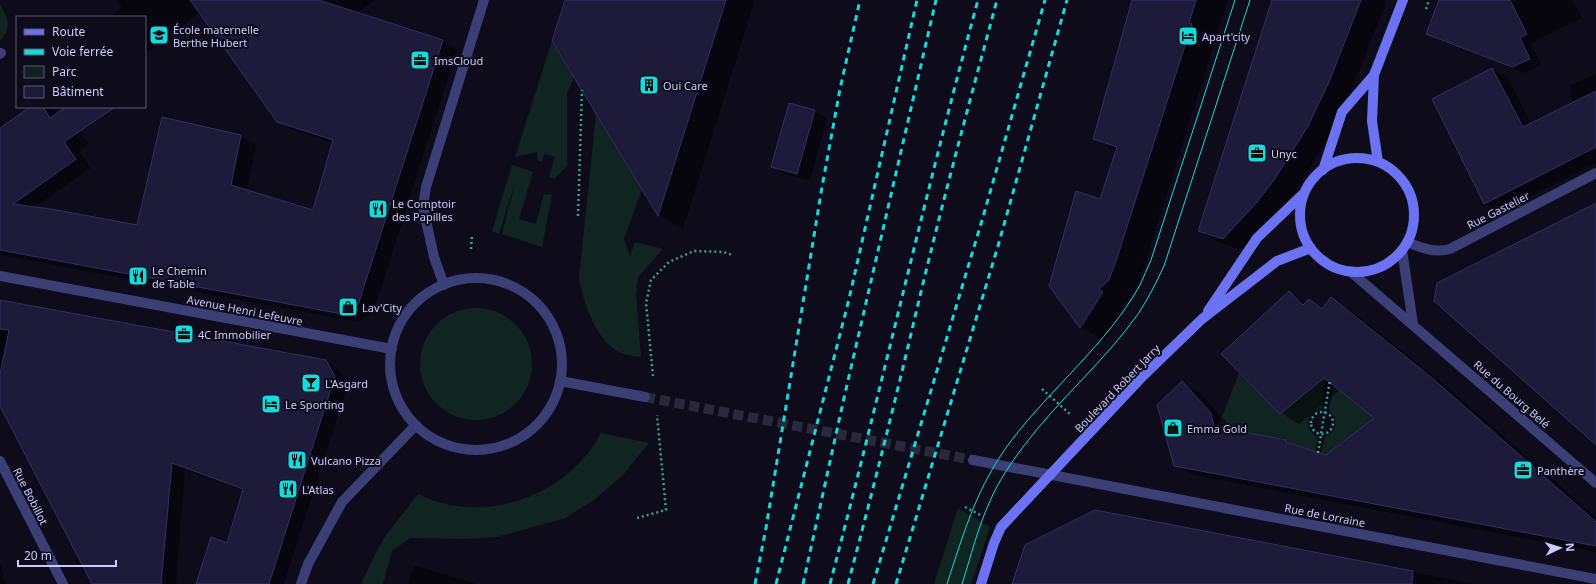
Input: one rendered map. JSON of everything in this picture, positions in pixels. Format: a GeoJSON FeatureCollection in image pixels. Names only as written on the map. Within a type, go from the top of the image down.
{"type":"FeatureCollection","features":[{"type":"Feature","properties":{"kind":"main road","name":"Boulevard Robert Jarry"},"geometry":{"type":"LineString","coordinates":[[1378,162],[1372,121],[1374,75],[1403,0]]}},
{"type":"Feature","properties":{"kind":"main road","name":"Boulevard Robert Jarry"},"geometry":{"type":"LineString","coordinates":[[1323,170],[1342,112],[1374,75]]}},
{"type":"Feature","properties":{"kind":"main road","name":"Boulevard Robert Jarry"},"geometry":{"type":"LineString","coordinates":[[1349,159],[1364,159],[1378,162],[1395,172],[1407,187],[1414,214],[1412,229],[1404,246],[1387,264],[1379,268],[1370,271],[1351,272],[1333,267],[1324,262],[1306,240],[1301,221],[1301,202],[1315,176],[1331,164],[1349,159]]}},
{"type":"Feature","properties":{"kind":"main road","name":"Boulevard Robert Jarry"},"geometry":{"type":"LineString","coordinates":[[1202,319],[1257,238],[1305,193]]}},
{"type":"Feature","properties":{"kind":"main road","name":"Boulevard Robert Jarry"},"geometry":{"type":"LineString","coordinates":[[981,584],[994,543],[1001,527],[1141,378],[1202,319],[1277,261],[1311,248]]}},
{"type":"Feature","properties":{"kind":"street"},"geometry":{"type":"LineString","coordinates":[[444,284],[434,257],[423,207],[424,198],[426,187],[484,0]]}},
{"type":"Feature","properties":{"kind":"street","name":"Rue Gastelier"},"geometry":{"type":"LineString","coordinates":[[1404,246],[1432,251],[1450,249],[1596,173]]}},
{"type":"Feature","properties":{"kind":"street"},"geometry":{"type":"LineString","coordinates":[[1404,246],[1413,324]]}},
{"type":"Feature","properties":{"kind":"street","name":"Rue du Bourg Belé"},"geometry":{"type":"LineString","coordinates":[[1351,272],[1596,483]]}},
{"type":"Feature","properties":{"kind":"street","name":"Avenue Henri Lefeuvre"},"geometry":{"type":"LineString","coordinates":[[0,276],[392,349]]}},
{"type":"Feature","properties":{"kind":"street"},"geometry":{"type":"LineString","coordinates":[[471,279],[489,279],[504,283],[518,290],[533,301],[549,321],[556,336],[562,361],[560,381],[553,401],[542,419],[523,436],[504,446],[480,450],[458,448],[438,441],[416,425],[404,410],[395,392],[390,370],[392,349],[399,326],[411,308],[427,294],[444,284],[457,280],[471,279]]}},
{"type":"Feature","properties":{"kind":"street"},"geometry":{"type":"LineString","coordinates":[[560,381],[645,397]]}},
{"type":"Feature","properties":{"kind":"street"},"geometry":{"type":"LineString","coordinates":[[301,584],[308,564],[342,502],[416,425]]}},
{"type":"Feature","properties":{"kind":"street","name":"Rue de Lorraine"},"geometry":{"type":"LineString","coordinates":[[972,460],[1596,579]]}},
{"type":"Feature","properties":{"kind":"street","name":"Rue Bobillot"},"geometry":{"type":"LineString","coordinates":[[0,462],[63,584]]}},
{"type":"Feature","properties":{"kind":"path"},"geometry":{"type":"LineString","coordinates":[[578,216],[582,90]]}},
{"type":"Feature","properties":{"kind":"path"},"geometry":{"type":"LineString","coordinates":[[471,249],[472,235]]}},
{"type":"Feature","properties":{"kind":"path"},"geometry":{"type":"LineString","coordinates":[[652,359],[646,303],[651,280],[669,262],[694,251],[723,252],[733,255]]}},
{"type":"Feature","properties":{"kind":"path"},"geometry":{"type":"LineString","coordinates":[[1318,453],[1330,380]]}},
{"type":"Feature","properties":{"kind":"path"},"geometry":{"type":"LineString","coordinates":[[1042,389],[1070,414]]}},
{"type":"Feature","properties":{"kind":"path"},"geometry":{"type":"LineString","coordinates":[[1325,412],[1331,416],[1333,424],[1330,431],[1321,434],[1313,431],[1310,424],[1314,414],[1325,412]]}},
{"type":"Feature","properties":{"kind":"path"},"geometry":{"type":"LineString","coordinates":[[637,518],[666,510],[659,437]]}},
{"type":"Feature","properties":{"kind":"path"},"geometry":{"type":"LineString","coordinates":[[965,507],[984,518]]}},
{"type":"Feature","properties":{"kind":"green space"},"geometry":{"type":"Polygon","coordinates":[[[0,4],[7,18],[8,27],[4,36],[0,40],[0,4]]]}},
{"type":"Feature","properties":{"kind":"green space"},"geometry":{"type":"Polygon","coordinates":[[[552,41],[574,78],[567,93],[567,166],[554,179],[549,177],[555,157],[544,154],[542,162],[537,160],[538,152],[515,157],[552,41]]]}},
{"type":"Feature","properties":{"kind":"green space"},"geometry":{"type":"Polygon","coordinates":[[[596,114],[642,189],[624,239],[630,256],[635,242],[663,249],[638,277],[636,294],[641,357],[617,351],[602,337],[587,308],[579,278],[596,114]]]}},
{"type":"Feature","properties":{"kind":"green space"},"geometry":{"type":"Polygon","coordinates":[[[512,165],[533,172],[519,219],[536,224],[544,194],[552,195],[542,247],[502,234],[516,179],[499,234],[492,231],[512,165]]]}},
{"type":"Feature","properties":{"kind":"green space"},"geometry":{"type":"Polygon","coordinates":[[[476,308],[497,312],[515,325],[528,343],[532,364],[528,385],[515,403],[497,416],[476,420],[455,416],[437,403],[424,385],[420,364],[424,343],[437,325],[455,312],[476,308]]]}},
{"type":"Feature","properties":{"kind":"green space"},"geometry":{"type":"Polygon","coordinates":[[[1239,373],[1280,414],[1326,376],[1322,408],[1312,413],[1308,421],[1310,430],[1318,437],[1315,452],[1286,442],[1286,439],[1234,430],[1216,432],[1239,373]]]}},
{"type":"Feature","properties":{"kind":"green space"},"geometry":{"type":"Polygon","coordinates":[[[1334,384],[1374,418],[1352,435],[1331,457],[1321,454],[1325,437],[1335,428],[1335,419],[1329,410],[1334,384]]]}},
{"type":"Feature","properties":{"kind":"green space"},"geometry":{"type":"Polygon","coordinates":[[[601,433],[649,443],[623,475],[594,500],[565,518],[497,537],[466,539],[410,538],[392,551],[383,584],[361,584],[384,538],[418,494],[443,503],[469,507],[496,506],[522,500],[546,489],[568,474],[586,455],[601,433]]]}},
{"type":"Feature","properties":{"kind":"green space"},"geometry":{"type":"Polygon","coordinates":[[[958,508],[990,527],[971,584],[934,584],[958,508]]]}},
{"type":"Feature","properties":{"kind":"building"},"geometry":{"type":"Polygon","coordinates":[[[190,0],[319,0],[443,40],[358,305],[342,314],[0,250],[0,128],[29,108],[44,108],[50,118],[65,108],[114,108],[64,142],[76,159],[13,204],[51,209],[137,225],[162,117],[241,135],[231,185],[313,210],[333,140],[277,122],[190,0]]]}},
{"type":"Feature","properties":{"kind":"building","name":"Oui Care"},"geometry":{"type":"Polygon","coordinates":[[[565,0],[726,0],[658,216],[552,41],[565,0]]]}},
{"type":"Feature","properties":{"kind":"building"},"geometry":{"type":"Polygon","coordinates":[[[1132,0],[1196,0],[1189,23],[1192,24],[1117,258],[1109,280],[1099,289],[1103,292],[1080,328],[1049,286],[1076,191],[1100,199],[1117,147],[1093,139],[1132,0]]]}},
{"type":"Feature","properties":{"kind":"building","name":"Unyc"},"geometry":{"type":"Polygon","coordinates":[[[1272,0],[1361,0],[1329,82],[1308,126],[1274,180],[1257,202],[1223,239],[1198,231],[1272,0]]]}},
{"type":"Feature","properties":{"kind":"building"},"geometry":{"type":"Polygon","coordinates":[[[1439,0],[1510,0],[1527,34],[1520,38],[1530,59],[1512,67],[1426,34],[1439,0]]]}},
{"type":"Feature","properties":{"kind":"building"},"geometry":{"type":"Polygon","coordinates":[[[1492,68],[1523,127],[1596,91],[1596,147],[1484,204],[1432,99],[1492,68]]]}},
{"type":"Feature","properties":{"kind":"building"},"geometry":{"type":"Polygon","coordinates":[[[789,103],[815,110],[797,174],[771,167],[789,103]]]}},
{"type":"Feature","properties":{"kind":"building"},"geometry":{"type":"Polygon","coordinates":[[[1596,203],[1596,445],[1434,301],[1437,283],[1596,203]]]}},
{"type":"Feature","properties":{"kind":"building"},"geometry":{"type":"Polygon","coordinates":[[[1289,291],[1303,305],[1309,299],[1322,309],[1331,297],[1431,377],[1596,522],[1596,546],[1174,466],[1157,405],[1182,381],[1211,413],[1214,426],[1286,440],[1286,442],[1326,455],[1374,418],[1324,378],[1280,414],[1221,354],[1289,291]]]}},
{"type":"Feature","properties":{"kind":"building"},"geometry":{"type":"Polygon","coordinates":[[[0,300],[326,360],[335,376],[269,584],[196,584],[211,537],[227,543],[243,489],[172,463],[161,584],[92,584],[0,406],[0,374],[9,330],[0,329],[0,300]]]}},
{"type":"Feature","properties":{"kind":"building"},"geometry":{"type":"Polygon","coordinates":[[[1095,510],[1413,571],[1412,584],[1012,584],[1025,545],[1095,510]]]}},
{"type":"Feature","properties":{"kind":"tunnel"},"geometry":{"type":"LineString","coordinates":[[645,397],[973,460]]}},
{"type":"Feature","properties":{"kind":"tram line"},"geometry":{"type":"LineString","coordinates":[[947,584],[959,546],[980,492],[999,458],[1011,441],[1043,403],[1112,327],[1140,285],[1151,260],[1235,0]]}},
{"type":"Feature","properties":{"kind":"tram line"},"geometry":{"type":"LineString","coordinates":[[962,584],[978,531],[993,494],[1005,473],[1018,453],[1051,413],[1125,332],[1149,297],[1158,279],[1164,266],[1250,0]]}},
{"type":"Feature","properties":{"kind":"railway"},"geometry":{"type":"LineString","coordinates":[[755,584],[766,528],[822,187],[840,89],[860,0]]}},
{"type":"Feature","properties":{"kind":"railway"},"geometry":{"type":"LineString","coordinates":[[776,584],[849,299],[917,0]]}},
{"type":"Feature","properties":{"kind":"railway"},"geometry":{"type":"LineString","coordinates":[[803,584],[844,398],[936,0]]}},
{"type":"Feature","properties":{"kind":"railway"},"geometry":{"type":"LineString","coordinates":[[830,584],[978,0]]}},
{"type":"Feature","properties":{"kind":"railway"},"geometry":{"type":"LineString","coordinates":[[848,584],[963,125],[997,0]]}},
{"type":"Feature","properties":{"kind":"railway"},"geometry":{"type":"LineString","coordinates":[[873,584],[983,217],[1045,0]]}},
{"type":"Feature","properties":{"kind":"railway"},"geometry":{"type":"LineString","coordinates":[[896,584],[998,246],[1067,0]]}},
{"type":"Feature","properties":{"kind":"place","name":"École maternelle Berthe Hubert"},"geometry":{"type":"Point","coordinates":[159,35]}},
{"type":"Feature","properties":{"kind":"place","name":"Apart'city"},"geometry":{"type":"Point","coordinates":[1188,36]}},
{"type":"Feature","properties":{"kind":"place","name":"ImsCloud"},"geometry":{"type":"Point","coordinates":[420,60]}},
{"type":"Feature","properties":{"kind":"place","name":"Oui Care"},"geometry":{"type":"Point","coordinates":[649,85]}},
{"type":"Feature","properties":{"kind":"place","name":"Unyc"},"geometry":{"type":"Point","coordinates":[1257,153]}},
{"type":"Feature","properties":{"kind":"place","name":"Le Comptoir des Papilles"},"geometry":{"type":"Point","coordinates":[378,209]}},
{"type":"Feature","properties":{"kind":"place","name":"Le Chemin de Table"},"geometry":{"type":"Point","coordinates":[138,276]}},
{"type":"Feature","properties":{"kind":"place","name":"Lav'City"},"geometry":{"type":"Point","coordinates":[348,307]}},
{"type":"Feature","properties":{"kind":"place","name":"4C Immobilier"},"geometry":{"type":"Point","coordinates":[184,334]}},
{"type":"Feature","properties":{"kind":"place","name":"L'Asgard"},"geometry":{"type":"Point","coordinates":[311,383]}},
{"type":"Feature","properties":{"kind":"place","name":"Le Sporting"},"geometry":{"type":"Point","coordinates":[271,404]}},
{"type":"Feature","properties":{"kind":"place","name":"Emma Gold"},"geometry":{"type":"Point","coordinates":[1173,428]}},
{"type":"Feature","properties":{"kind":"place","name":"Vulcano Pizza"},"geometry":{"type":"Point","coordinates":[297,460]}},
{"type":"Feature","properties":{"kind":"place","name":"Panthère"},"geometry":{"type":"Point","coordinates":[1523,470]}},
{"type":"Feature","properties":{"kind":"place","name":"L'Atlas"},"geometry":{"type":"Point","coordinates":[288,489]}}]}
